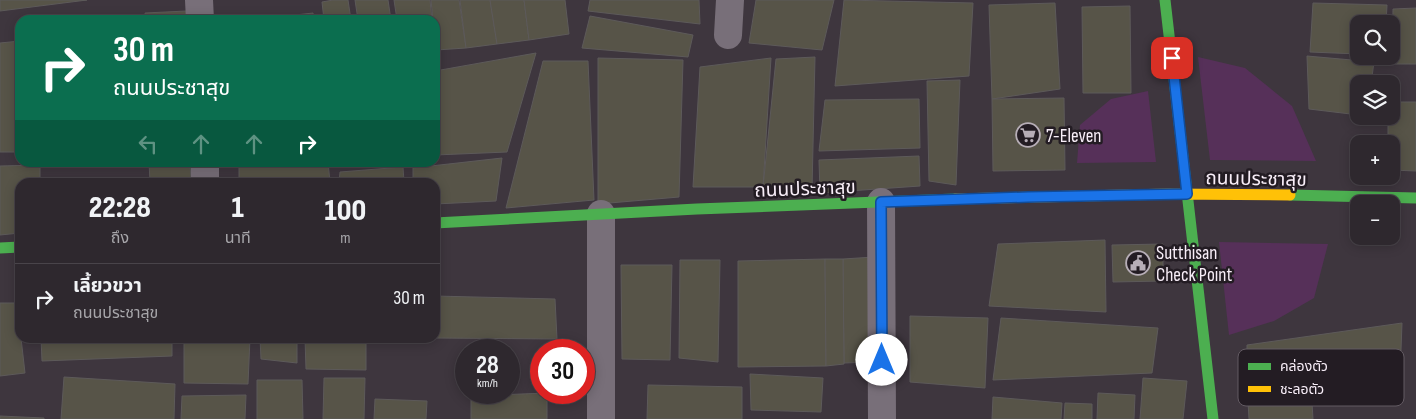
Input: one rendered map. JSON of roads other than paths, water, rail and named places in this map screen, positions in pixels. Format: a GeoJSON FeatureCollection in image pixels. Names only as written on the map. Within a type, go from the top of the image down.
{"type":"FeatureCollection","features":[{"type":"Feature","properties":{"kind":"street"},"geometry":{"type":"LineString","coordinates":[[200,0],[200,15]]}},
{"type":"Feature","properties":{"kind":"street"},"geometry":{"type":"LineString","coordinates":[[728,35],[730,0]]}},
{"type":"Feature","properties":{"kind":"street"},"geometry":{"type":"LineString","coordinates":[[1165,0],[1213,419]]}},
{"type":"Feature","properties":{"kind":"street","name":"ถนนประชาสุข"},"geometry":{"type":"LineString","coordinates":[[440,223],[1010,197],[1187,194],[1416,198]]}},
{"type":"Feature","properties":{"kind":"street"},"geometry":{"type":"LineString","coordinates":[[881,202],[882,419]]}},
{"type":"Feature","properties":{"kind":"street"},"geometry":{"type":"LineString","coordinates":[[601,214],[601,419]]}},
{"type":"Feature","properties":{"kind":"street"},"geometry":{"type":"LineString","coordinates":[[0,248],[15,247]]}},
{"type":"Feature","properties":{"kind":"place","name":"7-Eleven"},"geometry":{"type":"Point","coordinates":[1028,135]}},
{"type":"Feature","properties":{"kind":"place","name":"Sutthisan Check Point"},"geometry":{"type":"Point","coordinates":[1138,263]}}]}
